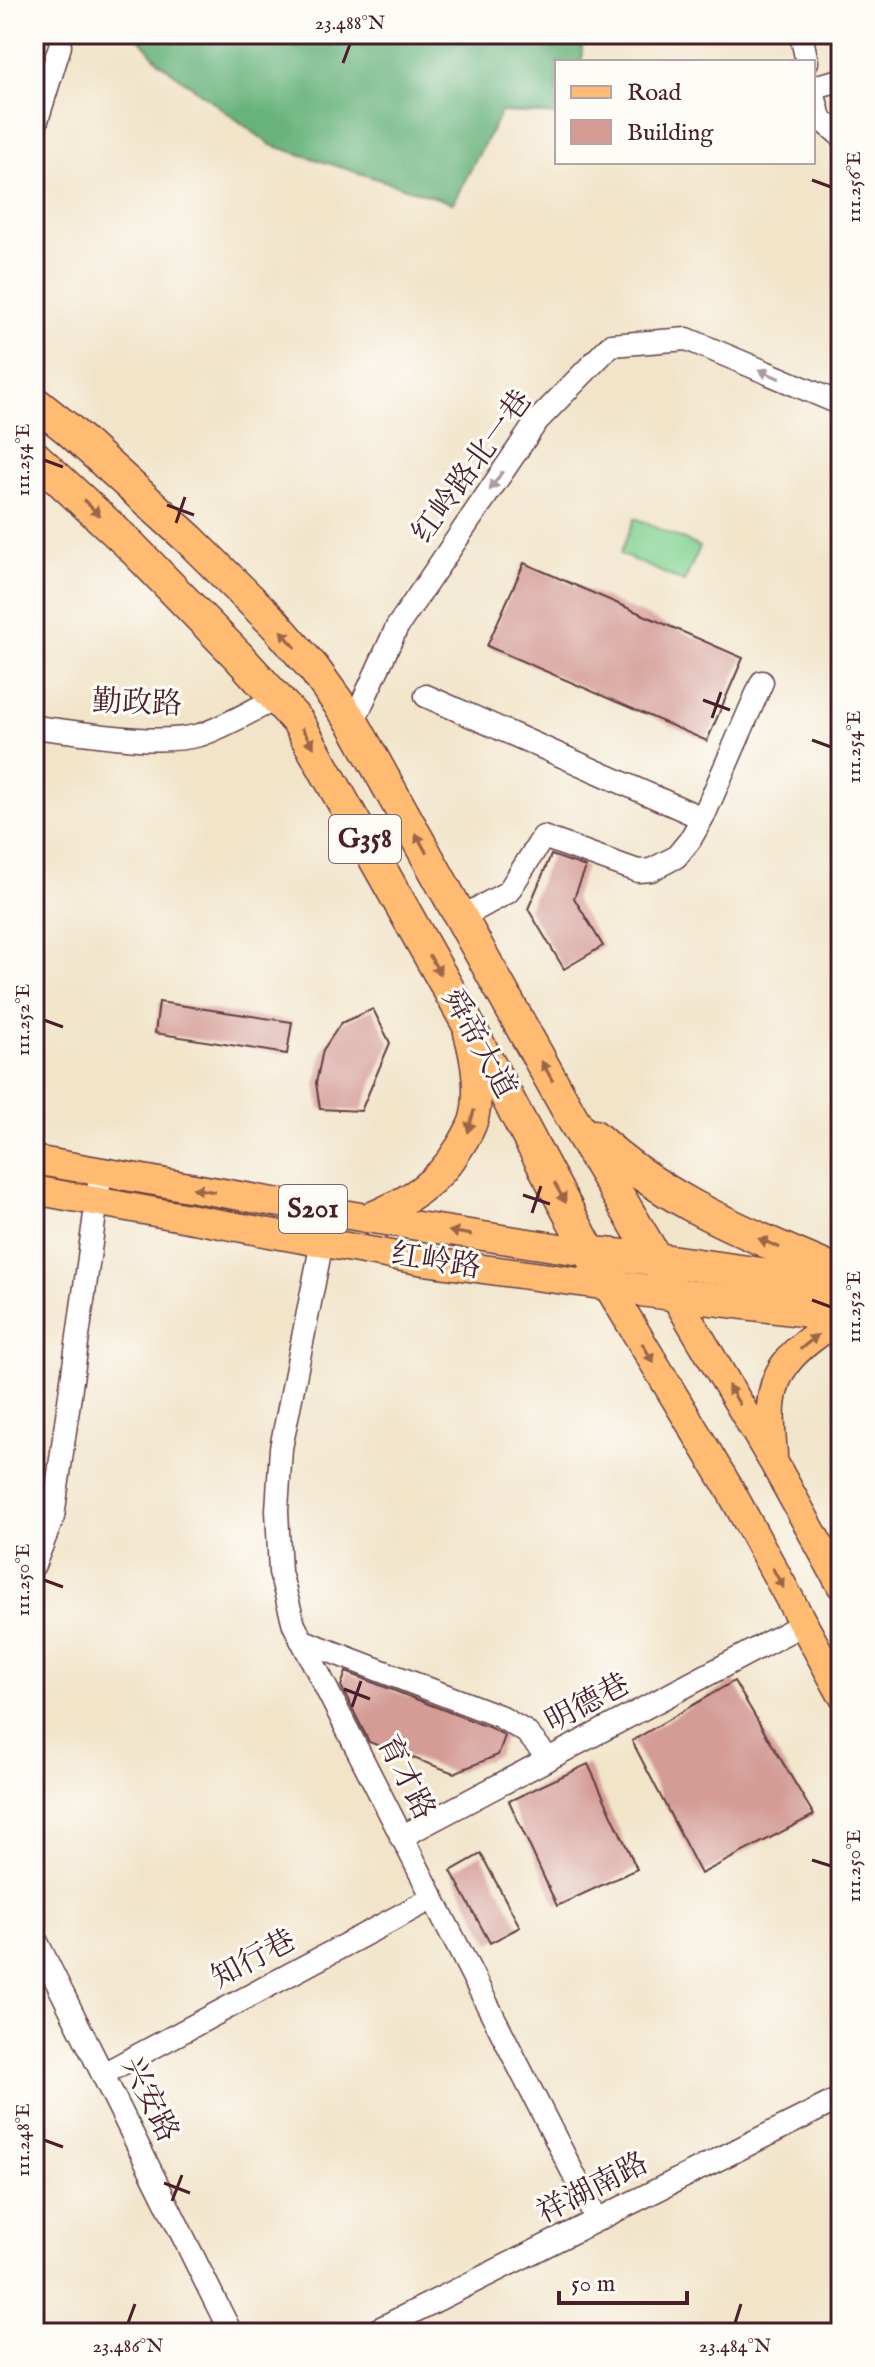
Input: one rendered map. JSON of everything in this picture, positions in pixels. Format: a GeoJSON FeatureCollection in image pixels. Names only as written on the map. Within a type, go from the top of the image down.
{"type":"FeatureCollection","features":[{"type":"Feature","properties":{"kind":"highway","name":"舜帝大道"},"geometry":{"type":"LineString","coordinates":[[34,402],[189,539],[275,624],[314,669],[353,723],[571,1116],[656,1259]]}},
{"type":"Feature","properties":{"kind":"highway","name":"舜帝大道"},"geometry":{"type":"LineString","coordinates":[[34,456],[129,544],[298,722],[464,1017],[608,1286]]}},
{"type":"Feature","properties":{"kind":"highway"},"geometry":{"type":"LineString","coordinates":[[571,1116],[622,1162],[670,1195],[709,1216],[841,1274]]}},
{"type":"Feature","properties":{"kind":"highway","name":"红岭路"},"geometry":{"type":"LineString","coordinates":[[593,1253],[841,1286]]}},
{"type":"Feature","properties":{"kind":"highway","name":"G358"},"geometry":{"type":"LineString","coordinates":[[656,1259],[674,1294]]}},
{"type":"Feature","properties":{"kind":"highway","name":"红岭路"},"geometry":{"type":"LineString","coordinates":[[608,1286],[841,1316]]}},
{"type":"Feature","properties":{"kind":"main road"},"geometry":{"type":"LineString","coordinates":[[366,1218],[395,1207],[421,1191],[447,1168],[468,1133],[475,1114],[476,1084],[473,1053],[464,1017]]}},
{"type":"Feature","properties":{"kind":"main road","name":"红岭路"},"geometry":{"type":"LineString","coordinates":[[34,1160],[366,1218],[593,1253]]}},
{"type":"Feature","properties":{"kind":"main road","name":"红岭路"},"geometry":{"type":"LineString","coordinates":[[34,1190],[424,1261],[608,1286]]}},
{"type":"Feature","properties":{"kind":"main road","name":"舜帝大道"},"geometry":{"type":"LineString","coordinates":[[608,1286],[729,1488],[841,1693]]}},
{"type":"Feature","properties":{"kind":"main road"},"geometry":{"type":"LineString","coordinates":[[674,1294],[774,1463],[841,1585]]}},
{"type":"Feature","properties":{"kind":"main road"},"geometry":{"type":"LineString","coordinates":[[774,1463],[769,1419],[773,1389],[786,1362],[841,1316]]}},
{"type":"Feature","properties":{"kind":"street"},"geometry":{"type":"LineString","coordinates":[[801,34],[807,60]]}},
{"type":"Feature","properties":{"kind":"street"},"geometry":{"type":"LineString","coordinates":[[34,130],[60,46]]}},
{"type":"Feature","properties":{"kind":"street"},"geometry":{"type":"LineString","coordinates":[[815,88],[841,80]]}},
{"type":"Feature","properties":{"kind":"street"},"geometry":{"type":"LineString","coordinates":[[815,97],[820,118],[841,136]]}},
{"type":"Feature","properties":{"kind":"street","name":"红岭路北一巷"},"geometry":{"type":"LineString","coordinates":[[353,723],[397,627],[537,421],[611,345],[687,339],[841,404]]}},
{"type":"Feature","properties":{"kind":"street"},"geometry":{"type":"LineString","coordinates":[[462,917],[508,892],[543,837],[638,871],[651,870],[676,857],[702,818],[762,682]]}},
{"type":"Feature","properties":{"kind":"street"},"geometry":{"type":"LineString","coordinates":[[426,696],[702,818]]}},
{"type":"Feature","properties":{"kind":"street","name":"勤政路"},"geometry":{"type":"LineString","coordinates":[[34,727],[151,740],[178,739],[203,734],[278,698]]}},
{"type":"Feature","properties":{"kind":"street"},"geometry":{"type":"LineString","coordinates":[[34,1565],[53,1517],[101,1171]]}},
{"type":"Feature","properties":{"kind":"street","name":"育才路"},"geometry":{"type":"LineString","coordinates":[[322,1242],[281,1448],[277,1510],[280,1572],[294,1625],[597,2220]]}},
{"type":"Feature","properties":{"kind":"street","name":"明德巷"},"geometry":{"type":"LineString","coordinates":[[401,1837],[803,1624]]}},
{"type":"Feature","properties":{"kind":"street"},"geometry":{"type":"LineString","coordinates":[[301,1640],[499,1716],[526,1732],[549,1759]]}},
{"type":"Feature","properties":{"kind":"street","name":"知行巷"},"geometry":{"type":"LineString","coordinates":[[103,2074],[433,1898]]}},
{"type":"Feature","properties":{"kind":"street","name":"兴安路"},"geometry":{"type":"LineString","coordinates":[[34,1936],[231,2333]]}},
{"type":"Feature","properties":{"kind":"street","name":"祥湖南路"},"geometry":{"type":"LineString","coordinates":[[371,2333],[841,2098]]}},
{"type":"Feature","properties":{"kind":"green space"},"geometry":{"type":"Polygon","coordinates":[[[135,34],[582,34],[582,60],[555,60],[555,115],[501,112],[453,203],[271,145],[159,62],[135,34]]]}},
{"type":"Feature","properties":{"kind":"green space"},"geometry":{"type":"Polygon","coordinates":[[[635,518],[700,547],[684,582],[620,554],[635,518]]]}},
{"type":"Feature","properties":{"kind":"building"},"geometry":{"type":"Polygon","coordinates":[[[524,563],[743,658],[707,741],[487,646],[524,563]]]}},
{"type":"Feature","properties":{"kind":"building"},"geometry":{"type":"Polygon","coordinates":[[[551,855],[586,867],[574,898],[603,946],[564,969],[528,909],[551,855]]]}},
{"type":"Feature","properties":{"kind":"building"},"geometry":{"type":"Polygon","coordinates":[[[159,1002],[292,1022],[287,1054],[155,1033],[159,1002]]]}},
{"type":"Feature","properties":{"kind":"building"},"geometry":{"type":"Polygon","coordinates":[[[373,1009],[390,1043],[361,1111],[320,1109],[316,1083],[323,1050],[341,1023],[373,1009]]]}},
{"type":"Feature","properties":{"kind":"building"},"geometry":{"type":"Polygon","coordinates":[[[346,1672],[493,1729],[505,1736],[498,1755],[454,1773],[369,1742],[341,1686],[346,1672]]]}},
{"type":"Feature","properties":{"kind":"building"},"geometry":{"type":"Polygon","coordinates":[[[734,1681],[814,1815],[701,1874],[632,1741],[734,1681]]]}},
{"type":"Feature","properties":{"kind":"building"},"geometry":{"type":"Polygon","coordinates":[[[588,1764],[637,1869],[557,1906],[509,1801],[588,1764]]]}},
{"type":"Feature","properties":{"kind":"building"},"geometry":{"type":"Polygon","coordinates":[[[481,1854],[520,1927],[490,1943],[451,1871],[481,1854]]]}}]}
